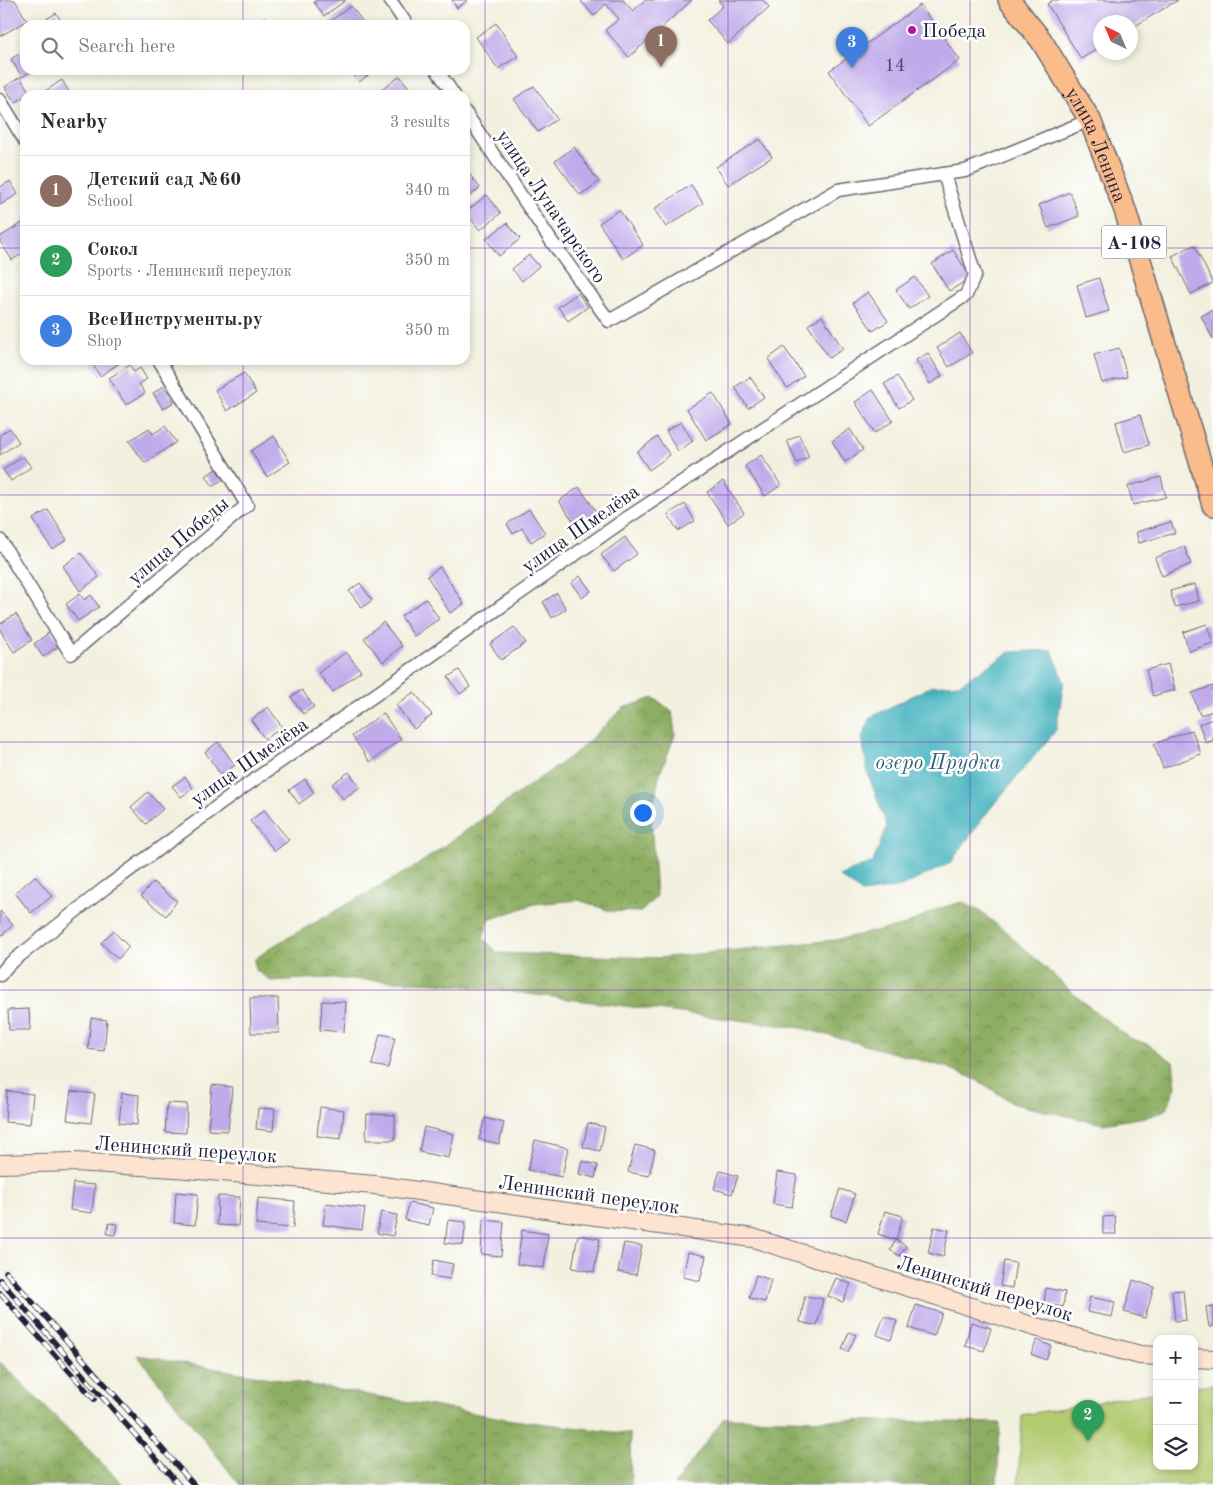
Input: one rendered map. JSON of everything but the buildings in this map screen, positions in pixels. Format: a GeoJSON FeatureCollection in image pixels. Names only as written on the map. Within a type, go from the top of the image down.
{"type":"FeatureCollection","features":[{"type":"Feature","properties":{"kind":"highway","name":"улица Ленина"},"geometry":{"type":"LineString","coordinates":[[1009,0],[1041,40],[1090,120],[1125,210],[1213,504]]}},
{"type":"Feature","properties":{"kind":"main road","name":"Ленинский переулок"},"geometry":{"type":"LineString","coordinates":[[0,1164],[74,1162],[175,1168],[375,1185],[753,1238],[1032,1326],[1140,1355],[1153,1356]]}},
{"type":"Feature","properties":{"kind":"main road"},"geometry":{"type":"LineString","coordinates":[[1198,1358],[1213,1360]]}},
{"type":"Feature","properties":{"kind":"street"},"geometry":{"type":"LineString","coordinates":[[390,0],[404,20]]}},
{"type":"Feature","properties":{"kind":"street"},"geometry":{"type":"LineString","coordinates":[[440,75],[451,90]]}},
{"type":"Feature","properties":{"kind":"street"},"geometry":{"type":"LineString","coordinates":[[0,100],[20,133]]}},
{"type":"Feature","properties":{"kind":"street","name":"улица Луначарского"},"geometry":{"type":"LineString","coordinates":[[470,119],[608,322],[838,190],[944,174]]}},
{"type":"Feature","properties":{"kind":"street"},"geometry":{"type":"LineString","coordinates":[[944,174],[965,171],[1090,120]]}},
{"type":"Feature","properties":{"kind":"street","name":"улица Шмелёва"},"geometry":{"type":"LineString","coordinates":[[0,975],[8,965],[105,888],[294,752],[627,518],[966,295],[975,275],[944,174]]}},
{"type":"Feature","properties":{"kind":"street","name":"улица Победы"},"geometry":{"type":"LineString","coordinates":[[0,540],[71,654],[247,505],[162,365]]}},
{"type":"Feature","properties":{"kind":"green space"},"geometry":{"type":"Polygon","coordinates":[[[654,698],[672,711],[675,735],[659,776],[651,819],[656,897],[641,912],[610,911],[579,900],[534,904],[489,920],[483,938],[498,953],[658,958],[835,940],[906,925],[937,909],[962,902],[978,910],[1005,931],[1083,1002],[1128,1037],[1149,1045],[1173,1062],[1176,1086],[1167,1109],[1151,1116],[1103,1124],[1014,1104],[979,1081],[949,1068],[802,1028],[439,983],[320,978],[271,981],[256,970],[254,960],[273,946],[416,866],[578,751],[623,708],[654,698]]]}},
{"type":"Feature","properties":{"kind":"green space"},"geometry":{"type":"Polygon","coordinates":[[[137,1355],[513,1420],[630,1434],[631,1485],[240,1485],[137,1355]]]}},
{"type":"Feature","properties":{"kind":"green space"},"geometry":{"type":"Polygon","coordinates":[[[0,1362],[124,1485],[0,1485],[0,1362]]]}},
{"type":"Feature","properties":{"kind":"green space"},"geometry":{"type":"Polygon","coordinates":[[[1213,1384],[1213,1485],[1018,1485],[1022,1415],[1153,1393],[1153,1470],[1198,1470],[1198,1386],[1213,1384]]]}},
{"type":"Feature","properties":{"kind":"green space"},"geometry":{"type":"Polygon","coordinates":[[[724,1418],[1000,1423],[997,1485],[674,1485],[724,1418]]]}},
{"type":"Feature","properties":{"kind":"water","name":"озеро Прудка"},"geometry":{"type":"Polygon","coordinates":[[[1052,650],[1064,682],[1056,730],[989,810],[950,863],[901,887],[862,893],[839,876],[873,862],[887,826],[868,774],[862,738],[871,717],[932,686],[959,684],[1010,652],[1052,650]]]}},
{"type":"Feature","properties":{"kind":"railway"},"geometry":{"type":"LineString","coordinates":[[6,1272],[194,1485]]}},
{"type":"Feature","properties":{"kind":"railway"},"geometry":{"type":"LineString","coordinates":[[0,1280],[179,1485]]}},
{"type":"Feature","properties":{"kind":"railway"},"geometry":{"type":"LineString","coordinates":[[0,1293],[94,1399]]}},
{"type":"Feature","properties":{"kind":"place","name":"Победа"},"geometry":{"type":"Point","coordinates":[912,30]}},
{"type":"Feature","properties":{"kind":"place","name":"Детский сад №60"},"geometry":{"type":"Point","coordinates":[661,67]}},
{"type":"Feature","properties":{"kind":"place","name":"ВсеИнструменты.ру"},"geometry":{"type":"Point","coordinates":[852,68]}},
{"type":"Feature","properties":{"kind":"place","name":"Сокол"},"geometry":{"type":"Point","coordinates":[1088,1441]}}]}
